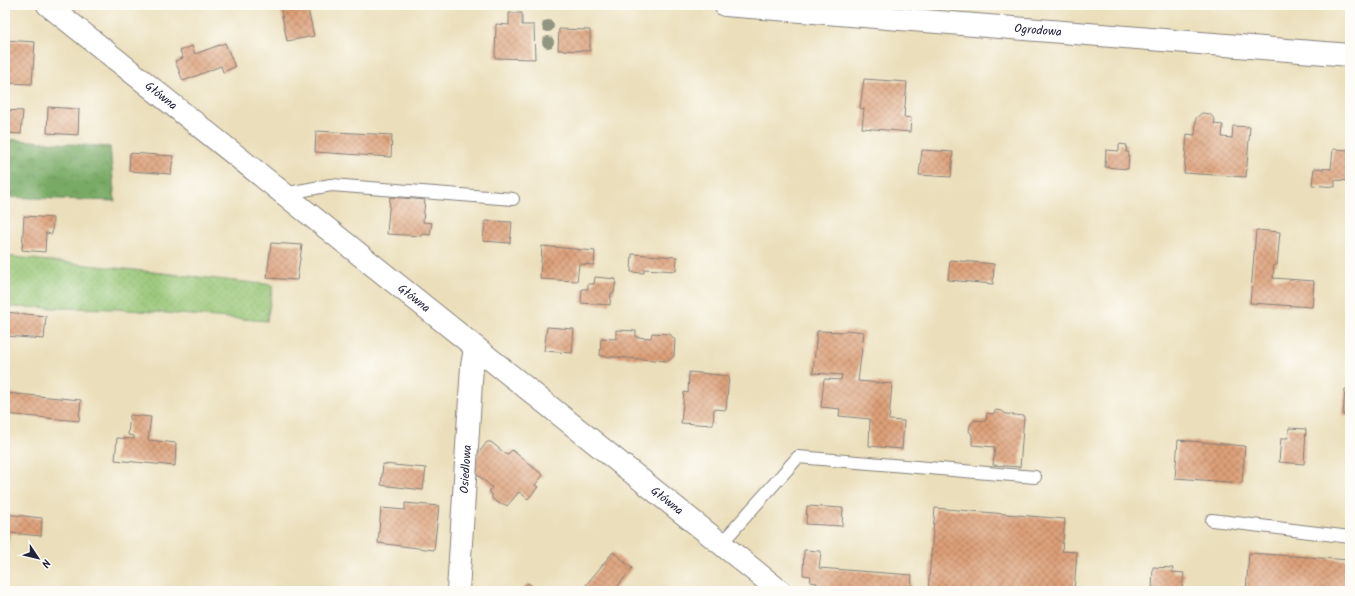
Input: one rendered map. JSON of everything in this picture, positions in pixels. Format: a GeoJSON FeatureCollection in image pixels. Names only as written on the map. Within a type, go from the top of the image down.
{"type":"FeatureCollection","features":[{"type":"Feature","properties":{"kind":"street","name":"Główna"},"geometry":{"type":"LineString","coordinates":[[48,5],[780,591]]}},
{"type":"Feature","properties":{"kind":"street","name":"Ogrodowa"},"geometry":{"type":"LineString","coordinates":[[725,5],[1350,55]]}},
{"type":"Feature","properties":{"kind":"street","name":"Osiedlowa"},"geometry":{"type":"LineString","coordinates":[[458,591],[472,366],[475,348]]}},
{"type":"Feature","properties":{"kind":"lane"},"geometry":{"type":"LineString","coordinates":[[283,194],[331,185],[513,199]]}},
{"type":"Feature","properties":{"kind":"lane"},"geometry":{"type":"LineString","coordinates":[[721,544],[798,457],[1035,477]]}},
{"type":"Feature","properties":{"kind":"lane"},"geometry":{"type":"LineString","coordinates":[[1212,520],[1350,537]]}},
{"type":"Feature","properties":{"kind":"green space"},"geometry":{"type":"Polygon","coordinates":[[[5,139],[110,147],[115,201],[5,197],[5,139]]]}},
{"type":"Feature","properties":{"kind":"green space"},"geometry":{"type":"Polygon","coordinates":[[[5,256],[273,285],[267,321],[115,309],[5,307],[5,256]]]}},
{"type":"Feature","properties":{"kind":"building"},"geometry":{"type":"Polygon","coordinates":[[[280,5],[307,5],[314,36],[287,41],[280,5]]]}},
{"type":"Feature","properties":{"kind":"building"},"geometry":{"type":"Polygon","coordinates":[[[509,13],[522,13],[522,25],[534,25],[535,59],[495,58],[496,24],[509,25],[509,13]]]}},
{"type":"Feature","properties":{"kind":"building"},"geometry":{"type":"Polygon","coordinates":[[[559,29],[590,30],[590,51],[558,50],[559,29]]]}},
{"type":"Feature","properties":{"kind":"building"},"geometry":{"type":"Polygon","coordinates":[[[5,40],[35,42],[32,84],[5,83],[5,40]]]}},
{"type":"Feature","properties":{"kind":"building"},"geometry":{"type":"Polygon","coordinates":[[[225,43],[235,67],[223,72],[221,66],[183,81],[175,61],[183,58],[180,51],[192,46],[195,54],[225,43]]]}},
{"type":"Feature","properties":{"kind":"building"},"geometry":{"type":"Polygon","coordinates":[[[864,79],[907,82],[904,117],[911,118],[910,132],[862,128],[864,109],[860,108],[864,79]]]}},
{"type":"Feature","properties":{"kind":"building"},"geometry":{"type":"Polygon","coordinates":[[[48,107],[79,109],[78,135],[47,133],[48,107]]]}},
{"type":"Feature","properties":{"kind":"building"},"geometry":{"type":"Polygon","coordinates":[[[5,110],[23,111],[21,134],[5,133],[5,110]]]}},
{"type":"Feature","properties":{"kind":"building"},"geometry":{"type":"Polygon","coordinates":[[[1202,113],[1210,114],[1215,120],[1214,124],[1223,125],[1222,137],[1232,138],[1233,126],[1250,127],[1246,177],[1184,173],[1187,134],[1195,135],[1196,118],[1202,113]]]}},
{"type":"Feature","properties":{"kind":"building"},"geometry":{"type":"Polygon","coordinates":[[[316,131],[392,135],[391,157],[315,152],[316,131]]]}},
{"type":"Feature","properties":{"kind":"building"},"geometry":{"type":"Polygon","coordinates":[[[1119,144],[1127,145],[1126,152],[1129,152],[1128,169],[1105,167],[1106,150],[1119,151],[1119,144]]]}},
{"type":"Feature","properties":{"kind":"building"},"geometry":{"type":"Polygon","coordinates":[[[1333,149],[1350,150],[1349,181],[1335,180],[1335,187],[1312,185],[1314,168],[1331,169],[1333,149]]]}},
{"type":"Feature","properties":{"kind":"building"},"geometry":{"type":"Polygon","coordinates":[[[922,150],[953,152],[951,177],[919,175],[922,150]]]}},
{"type":"Feature","properties":{"kind":"building"},"geometry":{"type":"Polygon","coordinates":[[[130,153],[173,156],[171,174],[129,171],[130,153]]]}},
{"type":"Feature","properties":{"kind":"building"},"geometry":{"type":"Polygon","coordinates":[[[390,197],[425,200],[423,222],[432,223],[430,235],[387,234],[390,197]]]}},
{"type":"Feature","properties":{"kind":"building"},"geometry":{"type":"Polygon","coordinates":[[[24,216],[53,218],[52,234],[46,233],[45,252],[22,250],[24,216]]]}},
{"type":"Feature","properties":{"kind":"building"},"geometry":{"type":"Polygon","coordinates":[[[485,221],[512,222],[510,243],[483,241],[485,221]]]}},
{"type":"Feature","properties":{"kind":"building"},"geometry":{"type":"Polygon","coordinates":[[[1256,230],[1280,232],[1277,265],[1274,265],[1273,278],[1314,281],[1312,307],[1250,303],[1256,230]]]}},
{"type":"Feature","properties":{"kind":"building"},"geometry":{"type":"Polygon","coordinates":[[[271,243],[302,245],[297,280],[267,278],[271,243]]]}},
{"type":"Feature","properties":{"kind":"building"},"geometry":{"type":"Polygon","coordinates":[[[542,246],[595,251],[594,265],[579,264],[577,281],[540,279],[542,246]]]}},
{"type":"Feature","properties":{"kind":"building"},"geometry":{"type":"Polygon","coordinates":[[[632,254],[677,257],[676,271],[644,269],[644,273],[631,272],[632,254]]]}},
{"type":"Feature","properties":{"kind":"building"},"geometry":{"type":"Polygon","coordinates":[[[950,260],[994,264],[993,284],[948,280],[950,260]]]}},
{"type":"Feature","properties":{"kind":"building"},"geometry":{"type":"Polygon","coordinates":[[[595,277],[616,279],[614,293],[611,293],[610,305],[581,303],[582,289],[588,289],[588,284],[594,284],[595,277]]]}},
{"type":"Feature","properties":{"kind":"building"},"geometry":{"type":"Polygon","coordinates":[[[5,312],[46,316],[44,339],[5,336],[5,312]]]}},
{"type":"Feature","properties":{"kind":"building"},"geometry":{"type":"Polygon","coordinates":[[[547,327],[574,329],[572,353],[544,351],[547,327]]]}},
{"type":"Feature","properties":{"kind":"building"},"geometry":{"type":"Polygon","coordinates":[[[616,330],[636,331],[636,337],[651,338],[652,333],[670,334],[675,340],[674,356],[668,361],[600,356],[601,338],[616,339],[616,330]]]}},
{"type":"Feature","properties":{"kind":"building"},"geometry":{"type":"Polygon","coordinates":[[[846,330],[864,332],[858,381],[892,384],[889,420],[904,421],[902,449],[869,446],[870,419],[839,416],[840,409],[821,407],[824,379],[841,380],[842,375],[813,373],[817,331],[845,332],[846,330]]]}},
{"type":"Feature","properties":{"kind":"building"},"geometry":{"type":"Polygon","coordinates":[[[689,372],[729,376],[726,410],[714,409],[713,425],[681,423],[684,392],[688,393],[689,372]]]}},
{"type":"Feature","properties":{"kind":"building"},"geometry":{"type":"Polygon","coordinates":[[[1345,389],[1350,389],[1350,416],[1343,415],[1345,389]]]}},
{"type":"Feature","properties":{"kind":"building"},"geometry":{"type":"Polygon","coordinates":[[[5,393],[81,400],[79,421],[5,414],[5,393]]]}},
{"type":"Feature","properties":{"kind":"building"},"geometry":{"type":"Polygon","coordinates":[[[996,410],[1002,411],[1006,414],[1024,416],[1020,467],[993,465],[995,447],[972,445],[972,435],[969,431],[970,425],[974,420],[986,421],[987,413],[993,414],[996,410]]]}},
{"type":"Feature","properties":{"kind":"building"},"geometry":{"type":"Polygon","coordinates":[[[130,415],[151,417],[148,440],[176,443],[175,466],[115,460],[117,438],[134,439],[134,436],[128,435],[130,415]]]}},
{"type":"Feature","properties":{"kind":"building"},"geometry":{"type":"Polygon","coordinates":[[[1289,428],[1306,429],[1304,464],[1279,462],[1281,438],[1288,438],[1289,428]]]}},
{"type":"Feature","properties":{"kind":"building"},"geometry":{"type":"Polygon","coordinates":[[[1178,440],[1245,446],[1242,483],[1175,478],[1178,440]]]}},
{"type":"Feature","properties":{"kind":"building"},"geometry":{"type":"Polygon","coordinates":[[[487,442],[491,442],[507,455],[512,450],[543,475],[535,485],[538,487],[528,499],[519,492],[507,506],[500,504],[492,499],[492,494],[489,491],[492,487],[468,467],[487,442]]]}},
{"type":"Feature","properties":{"kind":"building"},"geometry":{"type":"Polygon","coordinates":[[[383,464],[426,468],[423,490],[381,485],[383,464]]]}},
{"type":"Feature","properties":{"kind":"building"},"geometry":{"type":"Polygon","coordinates":[[[405,503],[439,506],[434,550],[378,543],[381,508],[405,510],[405,503]]]}},
{"type":"Feature","properties":{"kind":"building"},"geometry":{"type":"Polygon","coordinates":[[[807,506],[843,508],[842,526],[806,524],[807,506]]]}},
{"type":"Feature","properties":{"kind":"building"},"geometry":{"type":"Polygon","coordinates":[[[935,508],[1065,519],[1062,551],[1077,552],[1074,591],[928,591],[935,508]]]}},
{"type":"Feature","properties":{"kind":"building"},"geometry":{"type":"Polygon","coordinates":[[[5,514],[42,518],[41,536],[10,533],[9,540],[5,540],[5,514]]]}},
{"type":"Feature","properties":{"kind":"building"},"geometry":{"type":"Polygon","coordinates":[[[804,550],[821,551],[819,568],[912,575],[911,591],[816,591],[817,583],[810,582],[811,576],[803,575],[804,550]]]}},
{"type":"Feature","properties":{"kind":"building"},"geometry":{"type":"Polygon","coordinates":[[[613,552],[632,568],[614,591],[581,591],[613,552]]]}},
{"type":"Feature","properties":{"kind":"building"},"geometry":{"type":"Polygon","coordinates":[[[1249,553],[1350,560],[1350,591],[1246,591],[1249,553]]]}},
{"type":"Feature","properties":{"kind":"building"},"geometry":{"type":"Polygon","coordinates":[[[1153,567],[1173,568],[1172,572],[1184,573],[1182,589],[1190,591],[1152,591],[1153,567]]]}},
{"type":"Feature","properties":{"kind":"building"},"geometry":{"type":"Polygon","coordinates":[[[528,583],[539,591],[521,591],[528,583]]]}}]}
